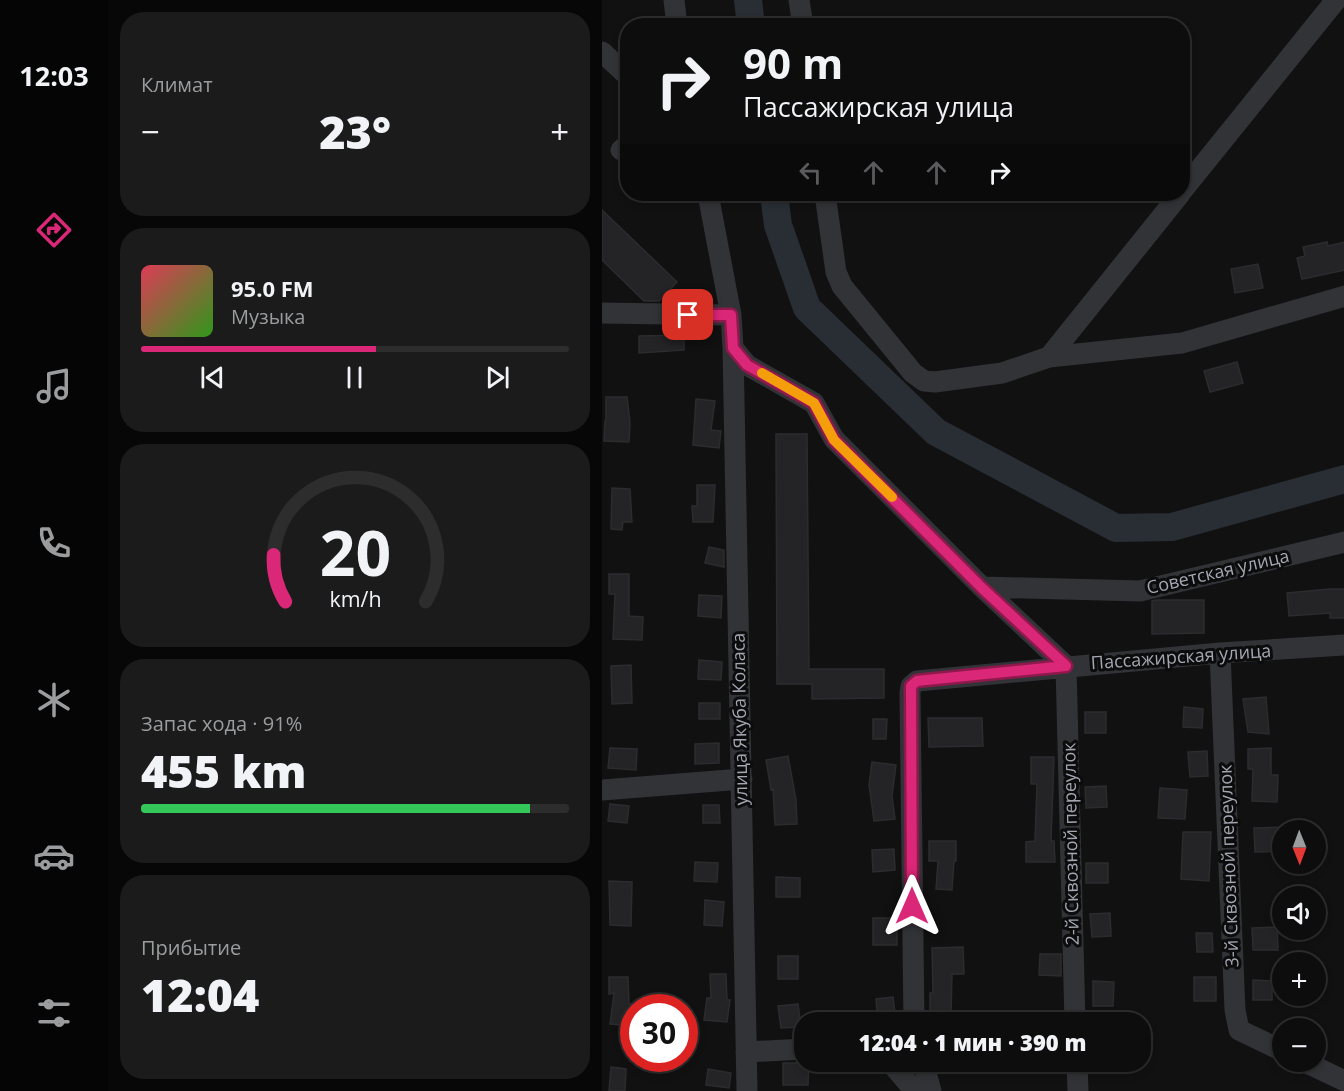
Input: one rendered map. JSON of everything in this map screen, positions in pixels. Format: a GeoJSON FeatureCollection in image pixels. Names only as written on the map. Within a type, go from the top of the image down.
{"type":"FeatureCollection","features":[{"type":"Feature","properties":{"kind":"street"},"geometry":{"type":"LineString","coordinates":[[674,0],[676,18]]}},
{"type":"Feature","properties":{"kind":"street"},"geometry":{"type":"LineString","coordinates":[[799,0],[802,18]]}},
{"type":"Feature","properties":{"kind":"street"},"geometry":{"type":"LineString","coordinates":[[1190,181],[1336,0]]}},
{"type":"Feature","properties":{"kind":"street"},"geometry":{"type":"LineString","coordinates":[[602,52],[620,69]]}},
{"type":"Feature","properties":{"kind":"street","name":"улица Якуба Коласа"},"geometry":{"type":"LineString","coordinates":[[709,201],[731,315],[733,348],[747,1091]]}},
{"type":"Feature","properties":{"kind":"street"},"geometry":{"type":"LineString","coordinates":[[826,201],[836,272],[842,286],[917,377],[928,382],[1002,373],[1049,357],[1182,343],[1344,296]]}},
{"type":"Feature","properties":{"kind":"street"},"geometry":{"type":"LineString","coordinates":[[1049,357],[1174,201]]}},
{"type":"Feature","properties":{"kind":"street"},"geometry":{"type":"LineString","coordinates":[[602,313],[731,315]]}},
{"type":"Feature","properties":{"kind":"street"},"geometry":{"type":"LineString","coordinates":[[733,348],[747,365],[814,403],[834,440],[982,588],[1066,666]]}},
{"type":"Feature","properties":{"kind":"street","name":"Советская улица"},"geometry":{"type":"LineString","coordinates":[[982,588],[1140,591],[1344,542]]}},
{"type":"Feature","properties":{"kind":"street","name":"Пассажирская улица"},"geometry":{"type":"LineString","coordinates":[[914,1012],[911,686],[917,681],[1066,666],[1220,652],[1344,645]]}},
{"type":"Feature","properties":{"kind":"street","name":"3-й Сквозной переулок"},"geometry":{"type":"LineString","coordinates":[[1220,652],[1235,1010],[1239,1030],[1272,1046]]}},
{"type":"Feature","properties":{"kind":"street","name":"2-й Сквозной переулок"},"geometry":{"type":"LineString","coordinates":[[1066,666],[1075,1012]]}},
{"type":"Feature","properties":{"kind":"street"},"geometry":{"type":"LineString","coordinates":[[602,790],[742,779]]}},
{"type":"Feature","properties":{"kind":"street"},"geometry":{"type":"LineString","coordinates":[[746,1052],[794,1050]]}},
{"type":"Feature","properties":{"kind":"street"},"geometry":{"type":"LineString","coordinates":[[899,1072],[915,1091]]}},
{"type":"Feature","properties":{"kind":"street"},"geometry":{"type":"LineString","coordinates":[[926,1072],[931,1091]]}},
{"type":"Feature","properties":{"kind":"street"},"geometry":{"type":"LineString","coordinates":[[1077,1072],[1078,1091]]}},
{"type":"Feature","properties":{"kind":"street"},"geometry":{"type":"LineString","coordinates":[[1326,1072],[1344,1081]]}},
{"type":"Feature","properties":{"kind":"building"},"geometry":{"type":"Polygon","coordinates":[[[602,210],[677,282],[659,301],[644,301],[602,260],[602,210]]]}},
{"type":"Feature","properties":{"kind":"building"},"geometry":{"type":"Polygon","coordinates":[[[1327,242],[1328,246],[1345,242],[1345,270],[1302,279],[1297,258],[1305,256],[1303,247],[1327,242]]]}},
{"type":"Feature","properties":{"kind":"building"},"geometry":{"type":"Polygon","coordinates":[[[1258,264],[1263,288],[1235,293],[1231,269],[1258,264]]]}},
{"type":"Feature","properties":{"kind":"building"},"geometry":{"type":"Polygon","coordinates":[[[684,335],[684,350],[639,353],[639,336],[684,335]]]}},
{"type":"Feature","properties":{"kind":"building"},"geometry":{"type":"Polygon","coordinates":[[[1237,362],[1243,383],[1210,392],[1204,371],[1237,362]]]}},
{"type":"Feature","properties":{"kind":"building"},"geometry":{"type":"Polygon","coordinates":[[[606,397],[627,397],[630,422],[629,442],[604,441],[606,397]]]}},
{"type":"Feature","properties":{"kind":"building"},"geometry":{"type":"Polygon","coordinates":[[[696,399],[715,401],[711,430],[721,431],[719,448],[693,445],[696,399]]]}},
{"type":"Feature","properties":{"kind":"building"},"geometry":{"type":"Polygon","coordinates":[[[776,434],[807,434],[809,669],[884,669],[884,698],[812,699],[812,684],[777,684],[776,434]]]}},
{"type":"Feature","properties":{"kind":"building"},"geometry":{"type":"Polygon","coordinates":[[[697,485],[715,485],[713,522],[693,522],[692,506],[697,506],[697,485]]]}},
{"type":"Feature","properties":{"kind":"building"},"geometry":{"type":"Polygon","coordinates":[[[612,488],[630,489],[632,522],[623,522],[622,530],[611,529],[612,488]]]}},
{"type":"Feature","properties":{"kind":"building"},"geometry":{"type":"Polygon","coordinates":[[[709,547],[724,550],[724,567],[705,563],[709,547]]]}},
{"type":"Feature","properties":{"kind":"building"},"geometry":{"type":"Polygon","coordinates":[[[609,574],[629,574],[629,616],[643,617],[642,640],[613,639],[615,594],[609,594],[609,574]]]}},
{"type":"Feature","properties":{"kind":"building"},"geometry":{"type":"Polygon","coordinates":[[[1345,589],[1345,618],[1330,618],[1330,613],[1289,616],[1287,593],[1345,589]]]}},
{"type":"Feature","properties":{"kind":"building"},"geometry":{"type":"Polygon","coordinates":[[[699,595],[722,596],[721,618],[698,616],[699,595]]]}},
{"type":"Feature","properties":{"kind":"building"},"geometry":{"type":"Polygon","coordinates":[[[1204,600],[1204,633],[1152,634],[1152,601],[1204,600]]]}},
{"type":"Feature","properties":{"kind":"building"},"geometry":{"type":"Polygon","coordinates":[[[699,660],[722,662],[721,680],[698,679],[699,660]]]}},
{"type":"Feature","properties":{"kind":"building"},"geometry":{"type":"Polygon","coordinates":[[[631,665],[632,703],[612,704],[611,666],[631,665]]]}},
{"type":"Feature","properties":{"kind":"building"},"geometry":{"type":"Polygon","coordinates":[[[1266,697],[1269,734],[1248,732],[1243,699],[1266,697]]]}},
{"type":"Feature","properties":{"kind":"building"},"geometry":{"type":"Polygon","coordinates":[[[699,703],[720,703],[720,719],[699,719],[699,703]]]}},
{"type":"Feature","properties":{"kind":"building"},"geometry":{"type":"Polygon","coordinates":[[[1184,707],[1203,709],[1202,728],[1183,727],[1184,707]]]}},
{"type":"Feature","properties":{"kind":"building"},"geometry":{"type":"Polygon","coordinates":[[[1085,712],[1106,712],[1106,733],[1085,733],[1085,712]]]}},
{"type":"Feature","properties":{"kind":"building"},"geometry":{"type":"Polygon","coordinates":[[[928,718],[982,718],[983,746],[929,747],[928,718]]]}},
{"type":"Feature","properties":{"kind":"building"},"geometry":{"type":"Polygon","coordinates":[[[873,719],[887,719],[886,739],[873,739],[873,719]]]}},
{"type":"Feature","properties":{"kind":"building"},"geometry":{"type":"Polygon","coordinates":[[[719,743],[719,763],[695,764],[695,744],[719,743]]]}},
{"type":"Feature","properties":{"kind":"building"},"geometry":{"type":"Polygon","coordinates":[[[610,748],[637,749],[636,770],[608,768],[610,748]]]}},
{"type":"Feature","properties":{"kind":"building"},"geometry":{"type":"Polygon","coordinates":[[[1271,748],[1271,775],[1278,775],[1277,802],[1252,801],[1253,769],[1248,769],[1248,749],[1271,748]]]}},
{"type":"Feature","properties":{"kind":"building"},"geometry":{"type":"Polygon","coordinates":[[[1207,751],[1208,776],[1190,777],[1188,752],[1207,751]]]}},
{"type":"Feature","properties":{"kind":"building"},"geometry":{"type":"Polygon","coordinates":[[[788,756],[796,800],[797,824],[775,825],[773,789],[771,790],[766,760],[788,756]]]}},
{"type":"Feature","properties":{"kind":"building"},"geometry":{"type":"Polygon","coordinates":[[[1031,757],[1054,757],[1051,841],[1054,841],[1055,862],[1026,862],[1026,842],[1035,841],[1037,784],[1031,784],[1031,757]]]}},
{"type":"Feature","properties":{"kind":"building"},"geometry":{"type":"Polygon","coordinates":[[[872,762],[896,765],[892,796],[895,819],[874,821],[869,785],[872,762]]]}},
{"type":"Feature","properties":{"kind":"building"},"geometry":{"type":"Polygon","coordinates":[[[1106,786],[1107,807],[1086,808],[1085,787],[1106,786]]]}},
{"type":"Feature","properties":{"kind":"building"},"geometry":{"type":"Polygon","coordinates":[[[1160,788],[1187,790],[1185,819],[1158,818],[1160,788]]]}},
{"type":"Feature","properties":{"kind":"building"},"geometry":{"type":"Polygon","coordinates":[[[610,804],[629,806],[627,823],[608,821],[610,804]]]}},
{"type":"Feature","properties":{"kind":"building"},"geometry":{"type":"Polygon","coordinates":[[[703,805],[719,805],[720,823],[703,823],[703,805]]]}},
{"type":"Feature","properties":{"kind":"building"},"geometry":{"type":"Polygon","coordinates":[[[1272,827],[1272,851],[1255,852],[1254,828],[1272,827]]]}},
{"type":"Feature","properties":{"kind":"building"},"geometry":{"type":"Polygon","coordinates":[[[1183,832],[1211,832],[1209,881],[1181,879],[1183,832]]]}},
{"type":"Feature","properties":{"kind":"building"},"geometry":{"type":"Polygon","coordinates":[[[929,841],[956,841],[952,890],[936,889],[938,861],[929,861],[929,841]]]}},
{"type":"Feature","properties":{"kind":"building"},"geometry":{"type":"Polygon","coordinates":[[[894,849],[895,870],[873,872],[872,850],[894,849]]]}},
{"type":"Feature","properties":{"kind":"building"},"geometry":{"type":"Polygon","coordinates":[[[695,862],[718,863],[717,882],[694,881],[695,862]]]}},
{"type":"Feature","properties":{"kind":"building"},"geometry":{"type":"Polygon","coordinates":[[[1086,863],[1108,863],[1108,883],[1086,883],[1086,863]]]}},
{"type":"Feature","properties":{"kind":"building"},"geometry":{"type":"Polygon","coordinates":[[[776,877],[800,878],[800,897],[776,897],[776,877]]]}},
{"type":"Feature","properties":{"kind":"building"},"geometry":{"type":"Polygon","coordinates":[[[609,881],[632,882],[631,926],[610,925],[609,881]]]}},
{"type":"Feature","properties":{"kind":"building"},"geometry":{"type":"Polygon","coordinates":[[[705,900],[724,902],[722,926],[704,925],[705,900]]]}},
{"type":"Feature","properties":{"kind":"building"},"geometry":{"type":"Polygon","coordinates":[[[1110,913],[1111,936],[1092,937],[1090,914],[1110,913]]]}},
{"type":"Feature","properties":{"kind":"building"},"geometry":{"type":"Polygon","coordinates":[[[873,918],[897,918],[897,945],[873,945],[873,918]]]}},
{"type":"Feature","properties":{"kind":"building"},"geometry":{"type":"Polygon","coordinates":[[[1272,927],[1272,940],[1278,940],[1278,950],[1253,950],[1252,928],[1272,927]]]}},
{"type":"Feature","properties":{"kind":"building"},"geometry":{"type":"Polygon","coordinates":[[[1196,933],[1212,933],[1213,952],[1197,952],[1196,933]]]}},
{"type":"Feature","properties":{"kind":"building"},"geometry":{"type":"Polygon","coordinates":[[[963,947],[964,974],[952,974],[951,1012],[930,1012],[930,993],[933,993],[932,948],[963,947]]]}},
{"type":"Feature","properties":{"kind":"building"},"geometry":{"type":"Polygon","coordinates":[[[1040,954],[1061,954],[1061,976],[1039,975],[1040,954]]]}},
{"type":"Feature","properties":{"kind":"building"},"geometry":{"type":"Polygon","coordinates":[[[778,956],[798,956],[798,979],[778,979],[778,956]]]}},
{"type":"Feature","properties":{"kind":"building"},"geometry":{"type":"Polygon","coordinates":[[[710,974],[726,974],[727,1000],[730,1000],[727,1022],[704,1020],[707,998],[711,998],[710,974]]]}},
{"type":"Feature","properties":{"kind":"building"},"geometry":{"type":"Polygon","coordinates":[[[609,977],[628,977],[629,994],[620,994],[620,1025],[610,1024],[614,993],[609,994],[609,977]]]}},
{"type":"Feature","properties":{"kind":"building"},"geometry":{"type":"Polygon","coordinates":[[[1194,977],[1216,977],[1216,1001],[1194,1001],[1194,977]]]}},
{"type":"Feature","properties":{"kind":"building"},"geometry":{"type":"Polygon","coordinates":[[[1253,980],[1272,981],[1272,1000],[1253,1000],[1253,980]]]}},
{"type":"Feature","properties":{"kind":"building"},"geometry":{"type":"Polygon","coordinates":[[[1093,981],[1114,982],[1113,1006],[1093,1006],[1093,981]]]}},
{"type":"Feature","properties":{"kind":"building"},"geometry":{"type":"Polygon","coordinates":[[[893,997],[895,1012],[877,1012],[876,999],[893,997]]]}},
{"type":"Feature","properties":{"kind":"building"},"geometry":{"type":"Polygon","coordinates":[[[798,1004],[799,1012],[794,1012],[794,1027],[781,1028],[778,1006],[798,1004]]]}},
{"type":"Feature","properties":{"kind":"building"},"geometry":{"type":"Polygon","coordinates":[[[783,1063],[794,1063],[794,1072],[809,1072],[808,1085],[783,1085],[783,1063]]]}},
{"type":"Feature","properties":{"kind":"building"},"geometry":{"type":"Polygon","coordinates":[[[611,1067],[620,1068],[620,1072],[626,1072],[625,1091],[609,1091],[611,1067]]]}},
{"type":"Feature","properties":{"kind":"building"},"geometry":{"type":"Polygon","coordinates":[[[708,1069],[731,1073],[729,1088],[706,1085],[708,1069]]]}},
{"type":"Feature","properties":{"kind":"waterway"},"geometry":{"type":"LineString","coordinates":[[748,0],[750,18]]}},
{"type":"Feature","properties":{"kind":"waterway"},"geometry":{"type":"LineString","coordinates":[[775,201],[778,225],[807,308],[936,432],[1116,528],[1172,527],[1345,479]]}},
{"type":"Feature","properties":{"kind":"slow traffic"},"geometry":{"type":"LineString","coordinates":[[762,373],[814,403],[834,440],[892,497]]}},
{"type":"Feature","properties":{"kind":"route"},"geometry":{"type":"LineString","coordinates":[[688,315],[731,315],[733,348],[747,365],[814,403],[834,440],[982,588],[1066,666],[917,681],[911,686],[912,906]]}}]}
